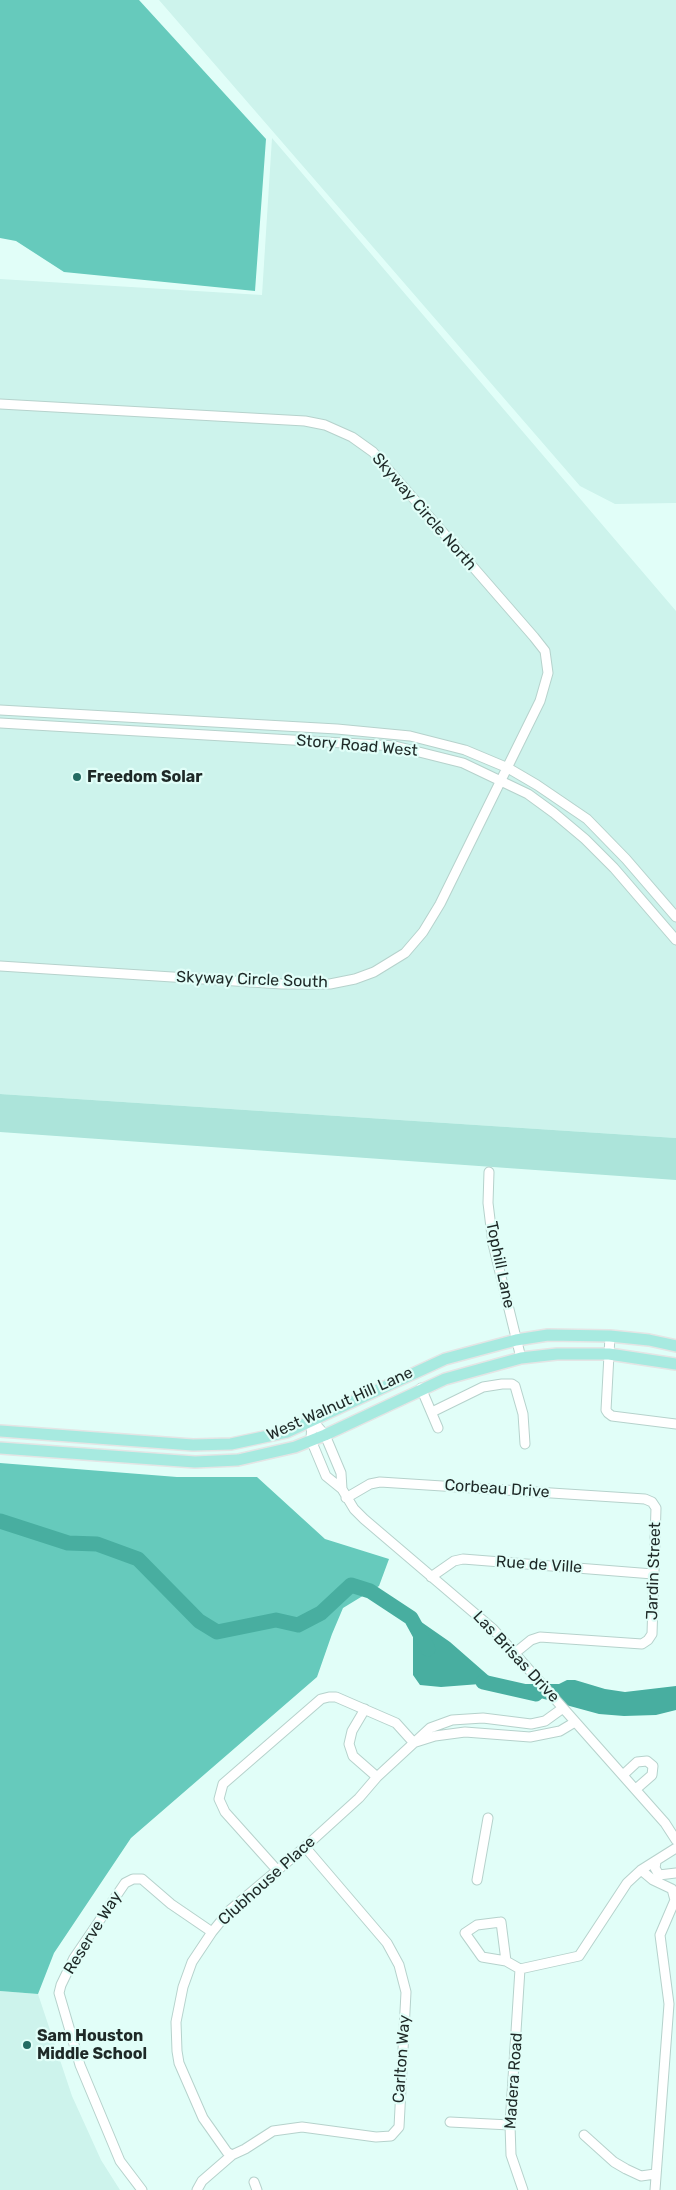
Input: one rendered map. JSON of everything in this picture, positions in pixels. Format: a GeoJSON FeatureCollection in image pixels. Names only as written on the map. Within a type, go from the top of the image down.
{"type":"FeatureCollection","features":[{"type":"Feature","properties":{"kind":"main road","name":"West Walnut Hill Lane"},"geometry":{"type":"LineString","coordinates":[[0,1431],[194,1445],[230,1444],[286,1432],[445,1359],[516,1340],[548,1335],[610,1336],[649,1340],[676,1346]]}},
{"type":"Feature","properties":{"kind":"main road","name":"West Walnut Hill Lane"},"geometry":{"type":"LineString","coordinates":[[0,1448],[195,1462],[238,1460],[267,1455],[325,1435],[421,1388],[477,1368],[521,1358],[557,1354],[609,1354],[676,1364]]}},
{"type":"Feature","properties":{"kind":"street","name":"Skyway Circle North"},"geometry":{"type":"LineString","coordinates":[[0,404],[305,422],[325,425],[352,437],[373,452],[545,651],[548,673],[546,685],[508,768]]}},
{"type":"Feature","properties":{"kind":"street","name":"Story Road West"},"geometry":{"type":"LineString","coordinates":[[0,710],[318,728],[410,736],[464,750],[508,768],[587,819],[626,859],[676,917]]}},
{"type":"Feature","properties":{"kind":"street","name":"Story Road West"},"geometry":{"type":"LineString","coordinates":[[0,723],[395,746],[463,763],[528,794],[585,839],[676,940]]}},
{"type":"Feature","properties":{"kind":"street"},"geometry":{"type":"LineString","coordinates":[[229,723],[234,736]]}},
{"type":"Feature","properties":{"kind":"street"},"geometry":{"type":"LineString","coordinates":[[317,742],[318,728]]}},
{"type":"Feature","properties":{"kind":"street","name":"Skyway Circle South"},"geometry":{"type":"LineString","coordinates":[[0,966],[282,984],[330,984],[355,980],[374,972],[405,953],[423,932],[440,904],[508,768]]}},
{"type":"Feature","properties":{"kind":"street","name":"Tophill Lane"},"geometry":{"type":"LineString","coordinates":[[489,1172],[488,1203],[493,1244],[521,1358]]}},
{"type":"Feature","properties":{"kind":"street"},"geometry":{"type":"LineString","coordinates":[[610,1336],[606,1410],[608,1413],[612,1416],[676,1424]]}},
{"type":"Feature","properties":{"kind":"street"},"geometry":{"type":"LineString","coordinates":[[432,1412],[483,1387],[512,1384],[515,1386],[523,1414],[524,1444]]}},
{"type":"Feature","properties":{"kind":"street"},"geometry":{"type":"LineString","coordinates":[[421,1388],[438,1428]]}},
{"type":"Feature","properties":{"kind":"street","name":"Las Brisas Drive"},"geometry":{"type":"LineString","coordinates":[[312,1420],[325,1435],[341,1473],[342,1489],[346,1498],[364,1519],[493,1629],[636,1789],[665,1823],[676,1840]]}},
{"type":"Feature","properties":{"kind":"street","name":"Las Brisas Drive"},"geometry":{"type":"LineString","coordinates":[[312,1420],[311,1440],[326,1476],[342,1489]]}},
{"type":"Feature","properties":{"kind":"street","name":"Corbeau Drive"},"geometry":{"type":"LineString","coordinates":[[346,1498],[370,1484],[380,1482],[645,1499],[652,1502]]}},
{"type":"Feature","properties":{"kind":"street","name":"Jardin Street"},"geometry":{"type":"LineString","coordinates":[[515,1653],[531,1640],[540,1637],[642,1644],[648,1640],[652,1634],[656,1508],[652,1502]]}},
{"type":"Feature","properties":{"kind":"street","name":"Rue de Ville"},"geometry":{"type":"LineString","coordinates":[[431,1577],[454,1561],[463,1559],[653,1574]]}},
{"type":"Feature","properties":{"kind":"street"},"geometry":{"type":"LineString","coordinates":[[278,1870],[226,1812],[219,1799],[223,1784],[321,1699],[336,1697],[396,1723],[414,1743]]}},
{"type":"Feature","properties":{"kind":"street","name":"Clubhouse Place"},"geometry":{"type":"LineString","coordinates":[[232,2155],[227,2152],[203,2118],[179,2063],[177,2051],[176,2022],[183,1987],[192,1962],[212,1932],[230,1910],[305,1847],[359,1798],[377,1777],[430,1728],[452,1720],[483,1718],[531,1724],[545,1721],[563,1708]]}},
{"type":"Feature","properties":{"kind":"street"},"geometry":{"type":"LineString","coordinates":[[365,1709],[352,1731],[349,1744],[353,1756],[377,1777]]}},
{"type":"Feature","properties":{"kind":"street","name":"Clubhouse Place"},"geometry":{"type":"LineString","coordinates":[[414,1743],[435,1736],[465,1732],[537,1736],[560,1732],[575,1722]]}},
{"type":"Feature","properties":{"kind":"street"},"geometry":{"type":"LineString","coordinates":[[623,1775],[638,1762],[648,1761],[653,1766],[652,1775],[636,1789]]}},
{"type":"Feature","properties":{"kind":"street"},"geometry":{"type":"LineString","coordinates":[[476,1880],[488,1818]]}},
{"type":"Feature","properties":{"kind":"street","name":"Carlton Way"},"geometry":{"type":"LineString","coordinates":[[232,2155],[245,2149],[273,2130],[302,2128],[376,2137],[391,2136],[399,2127],[406,1992],[399,1965],[388,1943],[305,1847]]}},
{"type":"Feature","properties":{"kind":"street"},"geometry":{"type":"LineString","coordinates":[[506,1961],[501,1922],[477,1925],[465,1933],[482,1957],[506,1961],[520,1970],[579,1956],[627,1883],[641,1870],[676,1848]]}},
{"type":"Feature","properties":{"kind":"street"},"geometry":{"type":"LineString","coordinates":[[656,1862],[655,1868],[659,1875],[676,1874]]}},
{"type":"Feature","properties":{"kind":"street"},"geometry":{"type":"LineString","coordinates":[[641,1870],[653,1880],[672,1888],[675,1900],[660,1935],[669,2004],[654,2190]]}},
{"type":"Feature","properties":{"kind":"street"},"geometry":{"type":"LineString","coordinates":[[665,1885],[676,1874]]}},
{"type":"Feature","properties":{"kind":"street","name":"Reserve Way"},"geometry":{"type":"LineString","coordinates":[[142,2190],[120,2161],[80,2065],[59,1993],[61,1985],[74,1958],[125,1883],[133,1879],[142,1879],[171,1904],[212,1932]]}},
{"type":"Feature","properties":{"kind":"street","name":"Madera Road"},"geometry":{"type":"LineString","coordinates":[[520,1970],[510,2125],[511,2155],[523,2190]]}},
{"type":"Feature","properties":{"kind":"street"},"geometry":{"type":"LineString","coordinates":[[450,2122],[510,2125]]}},
{"type":"Feature","properties":{"kind":"street"},"geometry":{"type":"LineString","coordinates":[[584,2135],[614,2162],[626,2169],[641,2176],[655,2174]]}},
{"type":"Feature","properties":{"kind":"street"},"geometry":{"type":"LineString","coordinates":[[196,2190],[202,2181],[232,2155]]}},
{"type":"Feature","properties":{"kind":"shaded area"},"geometry":{"type":"Polygon","coordinates":[[[0,0],[139,0],[266,139],[255,291],[64,272],[16,241],[0,238],[0,0]]]}},
{"type":"Feature","properties":{"kind":"shaded area"},"geometry":{"type":"Polygon","coordinates":[[[159,0],[676,0],[676,503],[615,504],[580,486],[159,0]]]}},
{"type":"Feature","properties":{"kind":"shaded area"},"geometry":{"type":"Polygon","coordinates":[[[272,138],[676,611],[676,1138],[0,1094],[0,279],[262,295],[272,138]]]}},
{"type":"Feature","properties":{"kind":"shaded area"},"geometry":{"type":"Polygon","coordinates":[[[0,1094],[676,1138],[676,1180],[0,1132],[0,1094]]]}},
{"type":"Feature","properties":{"kind":"shaded area"},"geometry":{"type":"Polygon","coordinates":[[[0,1463],[177,1477],[257,1477],[325,1539],[389,1559],[379,1586],[343,1608],[317,1677],[131,1838],[54,1953],[38,1994],[0,1991],[0,1463]]]}},
{"type":"Feature","properties":{"kind":"shaded area"},"geometry":{"type":"Polygon","coordinates":[[[394,1603],[450,1642],[490,1677],[521,1684],[559,1684],[567,1680],[575,1680],[605,1689],[625,1692],[676,1686],[676,1710],[656,1715],[624,1716],[599,1714],[533,1696],[511,1687],[480,1684],[441,1687],[420,1685],[413,1675],[413,1633],[426,1631],[389,1610],[394,1603]]]}},
{"type":"Feature","properties":{"kind":"shaded area","name":"Sam Houston Middle School"},"geometry":{"type":"Polygon","coordinates":[[[0,1991],[38,1994],[72,2096],[101,2160],[120,2190],[0,2190],[0,1991]]]}},
{"type":"Feature","properties":{"kind":"waterway"},"geometry":{"type":"LineString","coordinates":[[0,1521],[68,1543],[97,1544],[138,1559],[199,1621],[217,1632],[276,1620],[298,1625],[321,1613],[351,1585],[370,1591],[411,1618],[428,1649]]}},
{"type":"Feature","properties":{"kind":"waterway"},"geometry":{"type":"LineString","coordinates":[[483,1682],[536,1694]]}},
{"type":"Feature","properties":{"kind":"place","name":"Freedom Solar"},"geometry":{"type":"Point","coordinates":[77,777]}},
{"type":"Feature","properties":{"kind":"place","name":"Sam Houston Middle School"},"geometry":{"type":"Point","coordinates":[27,2045]}}]}
